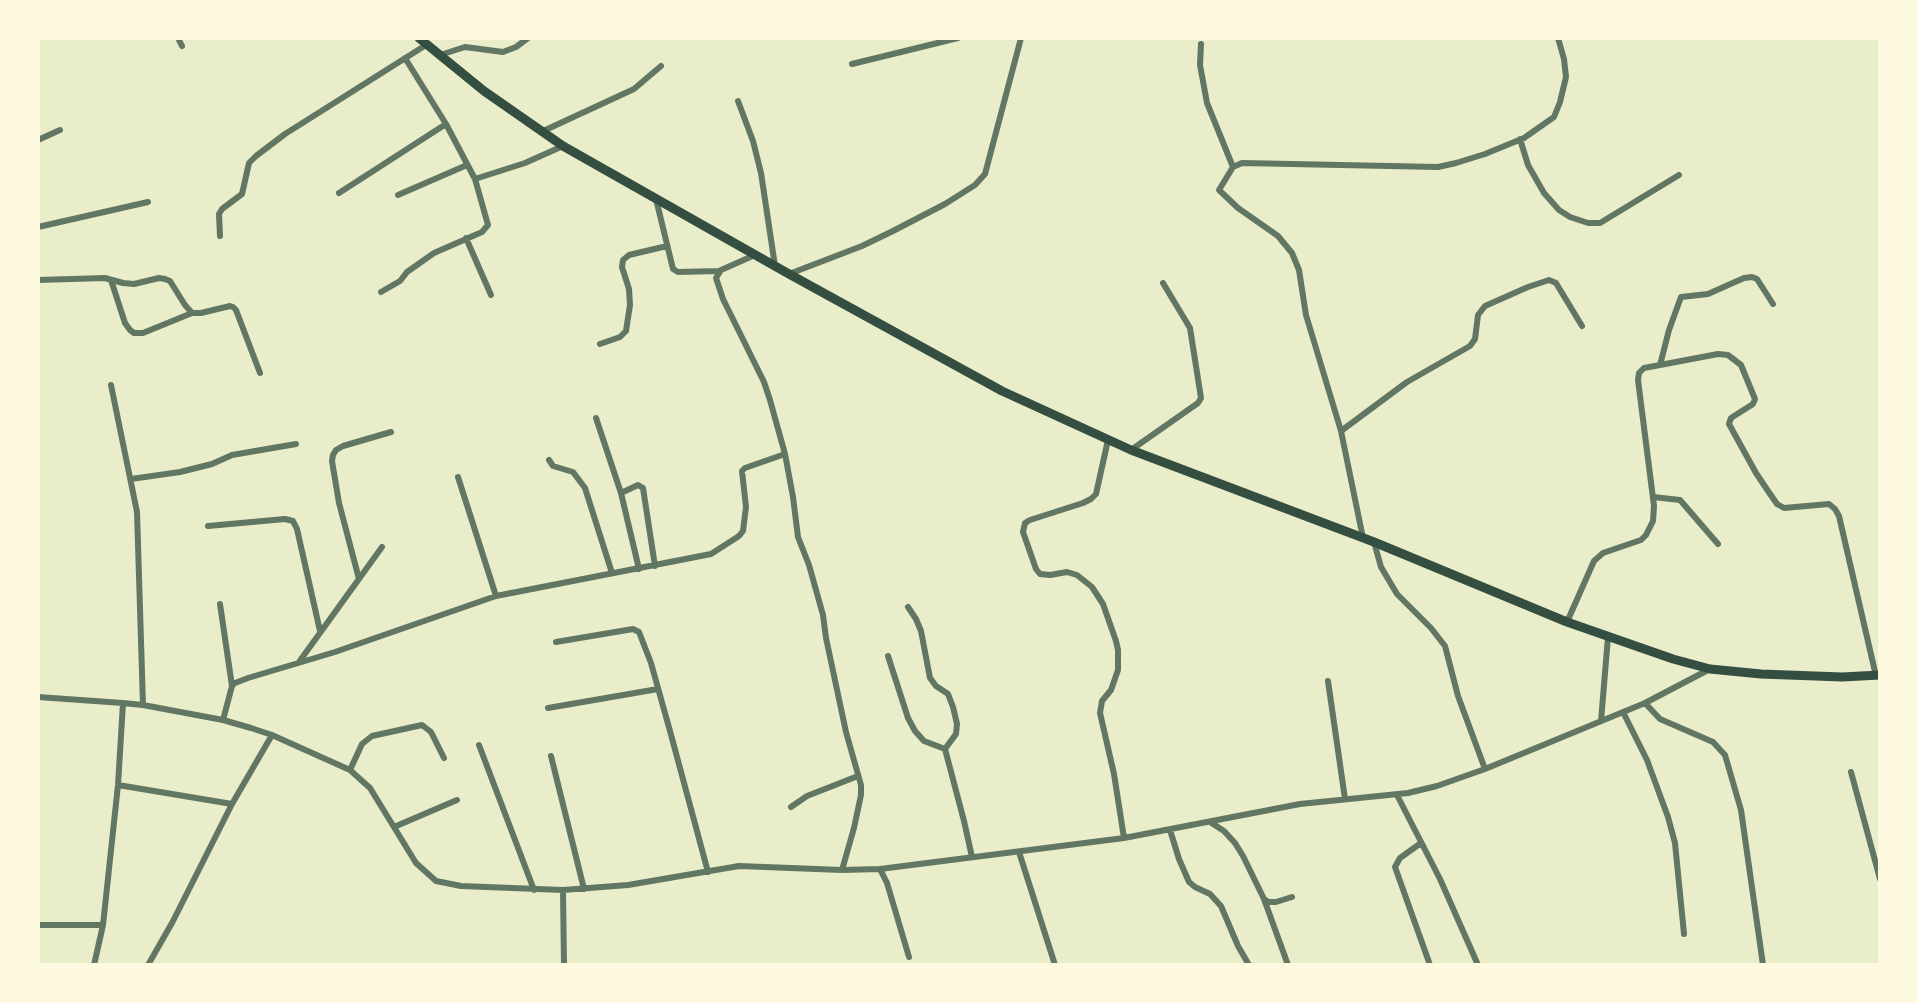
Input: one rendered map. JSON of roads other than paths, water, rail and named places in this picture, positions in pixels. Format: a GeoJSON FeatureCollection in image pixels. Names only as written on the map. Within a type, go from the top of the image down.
{"type":"FeatureCollection","features":[{"type":"Feature","properties":{"kind":"main road"},"geometry":{"type":"LineString","coordinates":[[423,41],[484,91],[563,146],[1002,391],[1108,440],[1374,542],[1567,622],[1710,669],[1806,676],[1878,675]]}},
{"type":"Feature","properties":{"kind":"street"},"geometry":{"type":"LineString","coordinates":[[178,38],[182,46]]}},
{"type":"Feature","properties":{"kind":"street"},"geometry":{"type":"LineString","coordinates":[[440,55],[465,47],[503,52],[528,38]]}},
{"type":"Feature","properties":{"kind":"street"},"geometry":{"type":"LineString","coordinates":[[852,64],[958,38]]}},
{"type":"Feature","properties":{"kind":"street"},"geometry":{"type":"LineString","coordinates":[[789,274],[862,246],[945,204],[975,185],[985,174],[1021,38]]}},
{"type":"Feature","properties":{"kind":"street"},"geometry":{"type":"LineString","coordinates":[[1363,538],[1341,431],[1306,315],[1296,261],[1278,236],[1238,208],[1219,190],[1233,167],[1242,163],[1438,167],[1485,154],[1520,139],[1554,117],[1560,102],[1566,77],[1558,38]]}},
{"type":"Feature","properties":{"kind":"street"},"geometry":{"type":"LineString","coordinates":[[220,236],[219,214],[242,194],[249,163],[256,156],[285,134],[405,58],[423,41]]}},
{"type":"Feature","properties":{"kind":"street"},"geometry":{"type":"LineString","coordinates":[[1201,44],[1200,65],[1207,103],[1233,167]]}},
{"type":"Feature","properties":{"kind":"street"},"geometry":{"type":"LineString","coordinates":[[381,292],[400,281],[407,272],[434,253],[482,232],[488,225],[475,179],[446,124],[405,58]]}},
{"type":"Feature","properties":{"kind":"street"},"geometry":{"type":"LineString","coordinates":[[541,132],[634,89],[661,66]]}},
{"type":"Feature","properties":{"kind":"street"},"geometry":{"type":"LineString","coordinates":[[738,101],[761,173],[775,266]]}},
{"type":"Feature","properties":{"kind":"street"},"geometry":{"type":"LineString","coordinates":[[339,193],[446,124]]}},
{"type":"Feature","properties":{"kind":"street"},"geometry":{"type":"LineString","coordinates":[[38,140],[60,130]]}},
{"type":"Feature","properties":{"kind":"street"},"geometry":{"type":"LineString","coordinates":[[1520,139],[1528,165],[1544,193],[1559,210],[1588,223],[1600,223],[1679,175]]}},
{"type":"Feature","properties":{"kind":"street"},"geometry":{"type":"LineString","coordinates":[[475,179],[525,163],[563,146]]}},
{"type":"Feature","properties":{"kind":"street"},"geometry":{"type":"LineString","coordinates":[[398,195],[467,165]]}},
{"type":"Feature","properties":{"kind":"street"},"geometry":{"type":"LineString","coordinates":[[656,199],[675,271],[719,271],[755,255]]}},
{"type":"Feature","properties":{"kind":"street"},"geometry":{"type":"LineString","coordinates":[[38,227],[148,202]]}},
{"type":"Feature","properties":{"kind":"street"},"geometry":{"type":"LineString","coordinates":[[466,238],[491,295]]}},
{"type":"Feature","properties":{"kind":"street"},"geometry":{"type":"LineString","coordinates":[[600,344],[620,337],[626,331],[630,305],[623,260],[629,255],[667,246]]}},
{"type":"Feature","properties":{"kind":"street"},"geometry":{"type":"LineString","coordinates":[[719,271],[716,278],[723,299],[764,382],[785,454],[798,537],[823,615],[858,776],[861,795],[842,870]]}},
{"type":"Feature","properties":{"kind":"street"},"geometry":{"type":"LineString","coordinates":[[1660,365],[1681,297],[1700,296],[1752,277],[1757,279],[1773,304]]}},
{"type":"Feature","properties":{"kind":"street"},"geometry":{"type":"LineString","coordinates":[[38,280],[105,278],[134,284],[165,279],[170,281],[192,313]]}},
{"type":"Feature","properties":{"kind":"street"},"geometry":{"type":"LineString","coordinates":[[111,280],[125,323],[134,333],[143,333],[192,313],[233,307],[260,373]]}},
{"type":"Feature","properties":{"kind":"street"},"geometry":{"type":"LineString","coordinates":[[1341,431],[1407,382],[1470,346],[1475,339],[1478,315],[1485,306],[1528,287],[1549,280],[1556,283],[1582,326]]}},
{"type":"Feature","properties":{"kind":"street"},"geometry":{"type":"LineString","coordinates":[[1131,450],[1201,398],[1190,328],[1163,283]]}},
{"type":"Feature","properties":{"kind":"street"},"geometry":{"type":"LineString","coordinates":[[1567,622],[1594,561],[1603,553],[1646,535],[1654,514],[1638,376],[1644,368],[1723,354],[1741,365],[1755,401],[1731,418],[1729,424],[1756,473],[1780,507],[1787,509],[1829,504],[1837,512],[1878,675]]}},
{"type":"Feature","properties":{"kind":"street"},"geometry":{"type":"LineString","coordinates":[[111,385],[131,479],[138,534],[143,705]]}},
{"type":"Feature","properties":{"kind":"street"},"geometry":{"type":"LineString","coordinates":[[596,418],[621,493],[639,569]]}},
{"type":"Feature","properties":{"kind":"street"},"geometry":{"type":"LineString","coordinates":[[359,579],[339,503],[333,455],[343,446],[391,432]]}},
{"type":"Feature","properties":{"kind":"street"},"geometry":{"type":"LineString","coordinates":[[1108,440],[1096,494],[1083,503],[1030,520],[1025,523],[1023,532],[1040,574],[1067,572],[1077,575],[1092,587],[1103,604],[1116,641],[1118,670],[1111,690],[1102,701],[1100,713],[1124,838]]}},
{"type":"Feature","properties":{"kind":"street"},"geometry":{"type":"LineString","coordinates":[[131,479],[180,472],[232,455],[296,444]]}},
{"type":"Feature","properties":{"kind":"street"},"geometry":{"type":"LineString","coordinates":[[232,686],[248,678],[335,652],[496,596],[711,554],[743,531],[746,507],[742,471],[785,454]]}},
{"type":"Feature","properties":{"kind":"street"},"geometry":{"type":"LineString","coordinates":[[549,460],[553,466],[573,472],[585,488],[612,573]]}},
{"type":"Feature","properties":{"kind":"street"},"geometry":{"type":"LineString","coordinates":[[458,477],[496,596]]}},
{"type":"Feature","properties":{"kind":"street"},"geometry":{"type":"LineString","coordinates":[[621,493],[638,485],[643,488],[655,566]]}},
{"type":"Feature","properties":{"kind":"street"},"geometry":{"type":"LineString","coordinates":[[1653,497],[1676,499],[1684,503],[1718,544]]}},
{"type":"Feature","properties":{"kind":"street"},"geometry":{"type":"LineString","coordinates":[[208,526],[285,519],[293,521],[320,631]]}},
{"type":"Feature","properties":{"kind":"street"},"geometry":{"type":"LineString","coordinates":[[1374,542],[1381,567],[1397,594],[1445,646],[1458,696],[1485,769]]}},
{"type":"Feature","properties":{"kind":"street"},"geometry":{"type":"LineString","coordinates":[[299,662],[382,547]]}},
{"type":"Feature","properties":{"kind":"street"},"geometry":{"type":"LineString","coordinates":[[220,604],[232,686],[223,720]]}},
{"type":"Feature","properties":{"kind":"street"},"geometry":{"type":"LineString","coordinates":[[908,607],[921,631],[930,678],[946,692],[953,707],[956,734],[945,749],[972,857]]}},
{"type":"Feature","properties":{"kind":"street"},"geometry":{"type":"LineString","coordinates":[[556,642],[637,630],[651,663],[708,872]]}},
{"type":"Feature","properties":{"kind":"street"},"geometry":{"type":"LineString","coordinates":[[1601,721],[1608,637]]}},
{"type":"Feature","properties":{"kind":"street"},"geometry":{"type":"LineString","coordinates":[[888,656],[915,731],[924,741],[945,749]]}},
{"type":"Feature","properties":{"kind":"street"},"geometry":{"type":"LineString","coordinates":[[38,697],[143,705],[223,720],[272,735],[350,770],[370,788],[416,863],[436,881],[461,886],[563,890],[628,885],[739,866],[880,869],[1124,838],[1300,804],[1424,790],[1485,769],[1645,703],[1710,669]]}},
{"type":"Feature","properties":{"kind":"street"},"geometry":{"type":"LineString","coordinates":[[1328,681],[1345,799]]}},
{"type":"Feature","properties":{"kind":"street"},"geometry":{"type":"LineString","coordinates":[[548,708],[658,689]]}},
{"type":"Feature","properties":{"kind":"street"},"geometry":{"type":"LineString","coordinates":[[94,965],[103,925],[123,703]]}},
{"type":"Feature","properties":{"kind":"street"},"geometry":{"type":"LineString","coordinates":[[1645,703],[1660,719],[1713,742],[1725,755],[1741,810],[1763,965]]}},
{"type":"Feature","properties":{"kind":"street"},"geometry":{"type":"LineString","coordinates":[[1623,712],[1647,760],[1668,817],[1675,843],[1684,934]]}},
{"type":"Feature","properties":{"kind":"street"},"geometry":{"type":"LineString","coordinates":[[350,770],[362,744],[372,736],[422,725],[431,732],[444,758]]}},
{"type":"Feature","properties":{"kind":"street"},"geometry":{"type":"LineString","coordinates":[[148,965],[232,804],[272,735]]}},
{"type":"Feature","properties":{"kind":"street"},"geometry":{"type":"LineString","coordinates":[[479,745],[534,890]]}},
{"type":"Feature","properties":{"kind":"street"},"geometry":{"type":"LineString","coordinates":[[551,756],[584,889]]}},
{"type":"Feature","properties":{"kind":"street"},"geometry":{"type":"LineString","coordinates":[[1851,772],[1880,879]]}},
{"type":"Feature","properties":{"kind":"street"},"geometry":{"type":"LineString","coordinates":[[791,807],[807,796],[858,776]]}},
{"type":"Feature","properties":{"kind":"street"},"geometry":{"type":"LineString","coordinates":[[118,785],[232,804]]}},
{"type":"Feature","properties":{"kind":"street"},"geometry":{"type":"LineString","coordinates":[[1397,795],[1440,879],[1478,965]]}},
{"type":"Feature","properties":{"kind":"street"},"geometry":{"type":"LineString","coordinates":[[394,827],[457,800]]}},
{"type":"Feature","properties":{"kind":"street"},"geometry":{"type":"LineString","coordinates":[[1210,822],[1224,831],[1243,856],[1264,899],[1288,965]]}},
{"type":"Feature","properties":{"kind":"street"},"geometry":{"type":"LineString","coordinates":[[1170,830],[1189,882],[1210,894],[1221,906],[1249,965]]}},
{"type":"Feature","properties":{"kind":"street"},"geometry":{"type":"LineString","coordinates":[[1421,843],[1400,858],[1395,867],[1430,965]]}},
{"type":"Feature","properties":{"kind":"street"},"geometry":{"type":"LineString","coordinates":[[1019,852],[1055,965]]}},
{"type":"Feature","properties":{"kind":"street"},"geometry":{"type":"LineString","coordinates":[[880,869],[909,957]]}},
{"type":"Feature","properties":{"kind":"street"},"geometry":{"type":"LineString","coordinates":[[563,890],[564,965]]}},
{"type":"Feature","properties":{"kind":"street"},"geometry":{"type":"LineString","coordinates":[[1264,899],[1276,902],[1292,897]]}},
{"type":"Feature","properties":{"kind":"street"},"geometry":{"type":"LineString","coordinates":[[38,925],[103,925]]}}]}
